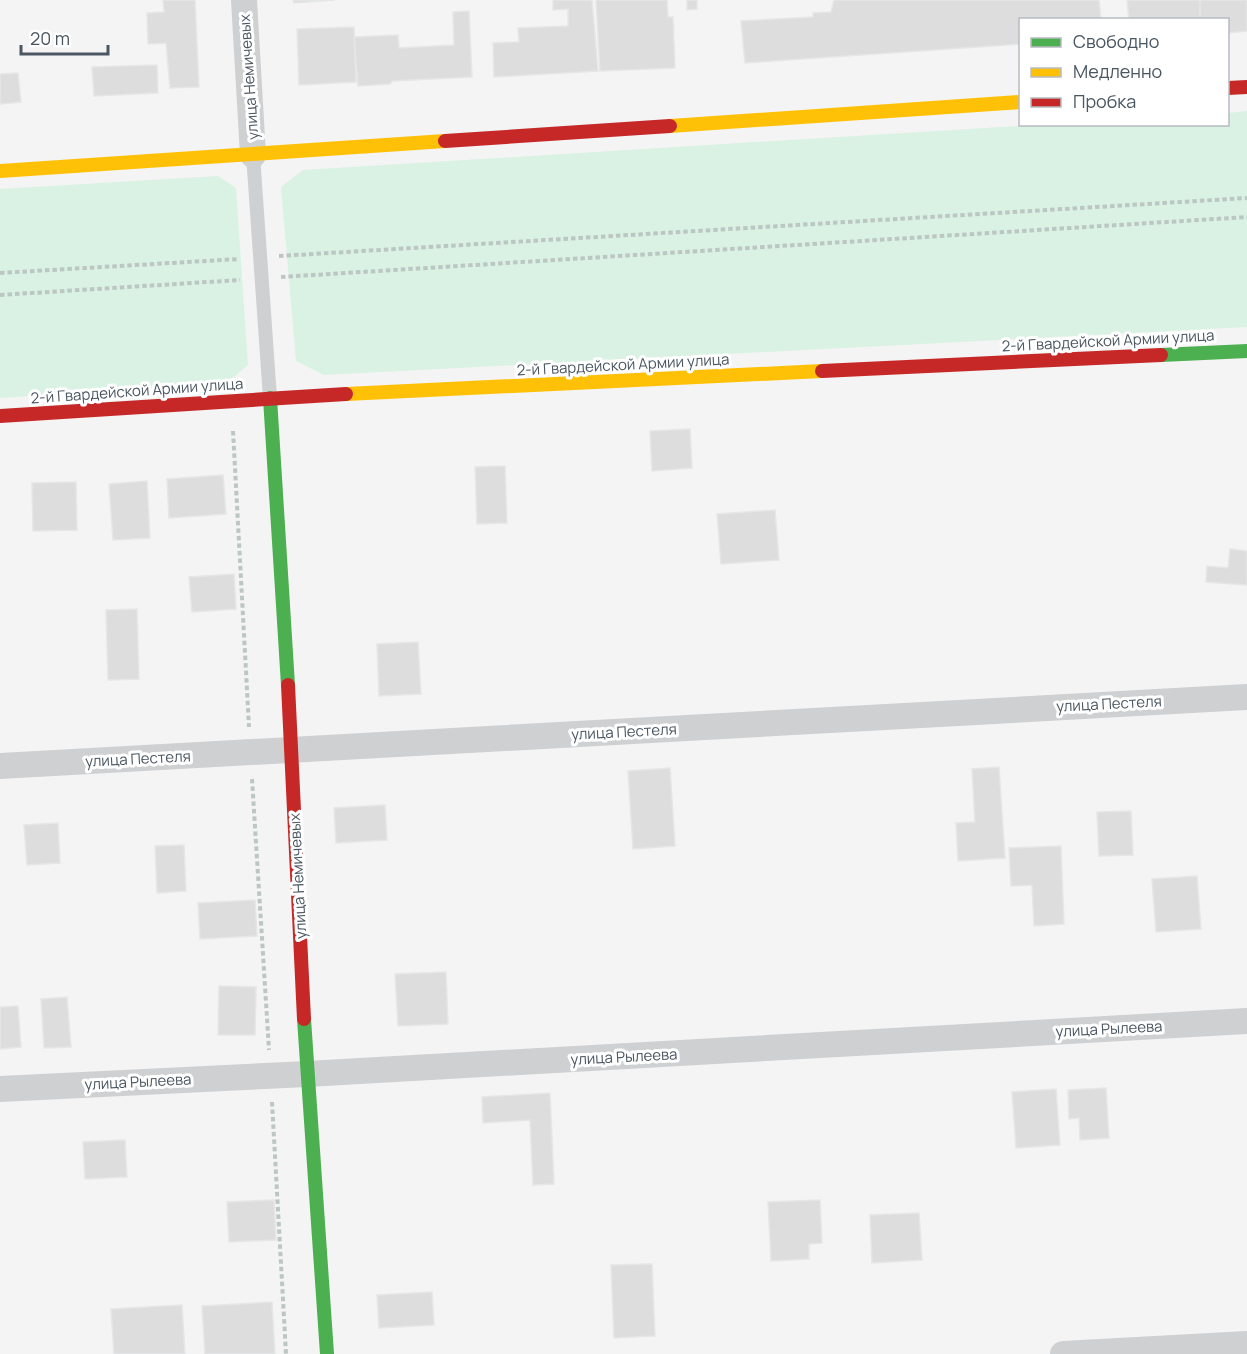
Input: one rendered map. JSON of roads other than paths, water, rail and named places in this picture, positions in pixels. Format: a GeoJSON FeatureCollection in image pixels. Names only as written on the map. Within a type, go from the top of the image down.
{"type":"FeatureCollection","features":[{"type":"Feature","properties":{"kind":"main road"},"geometry":{"type":"LineString","coordinates":[[1229,88],[1247,87]]}},
{"type":"Feature","properties":{"kind":"main road"},"geometry":{"type":"LineString","coordinates":[[0,171],[1019,102]]}},
{"type":"Feature","properties":{"kind":"main road","name":"2-й Гвардейской Армии улица"},"geometry":{"type":"LineString","coordinates":[[0,416],[270,398],[1247,351]]}},
{"type":"Feature","properties":{"kind":"main road","name":"улица Немичевых"},"geometry":{"type":"LineString","coordinates":[[270,398],[292,750],[307,1074],[327,1354]]}},
{"type":"Feature","properties":{"kind":"street","name":"улица Немичевых"},"geometry":{"type":"LineString","coordinates":[[244,0],[254,155]]}},
{"type":"Feature","properties":{"kind":"street","name":"улица Пестеля"},"geometry":{"type":"LineString","coordinates":[[0,766],[1247,696]]}},
{"type":"Feature","properties":{"kind":"street","name":"улица Рылеева"},"geometry":{"type":"LineString","coordinates":[[0,1089],[1247,1022]]}},
{"type":"Feature","properties":{"kind":"street"},"geometry":{"type":"LineString","coordinates":[[1064,1354],[1247,1344]]}},
{"type":"Feature","properties":{"kind":"lane"},"geometry":{"type":"LineString","coordinates":[[254,155],[270,398]]}}]}
